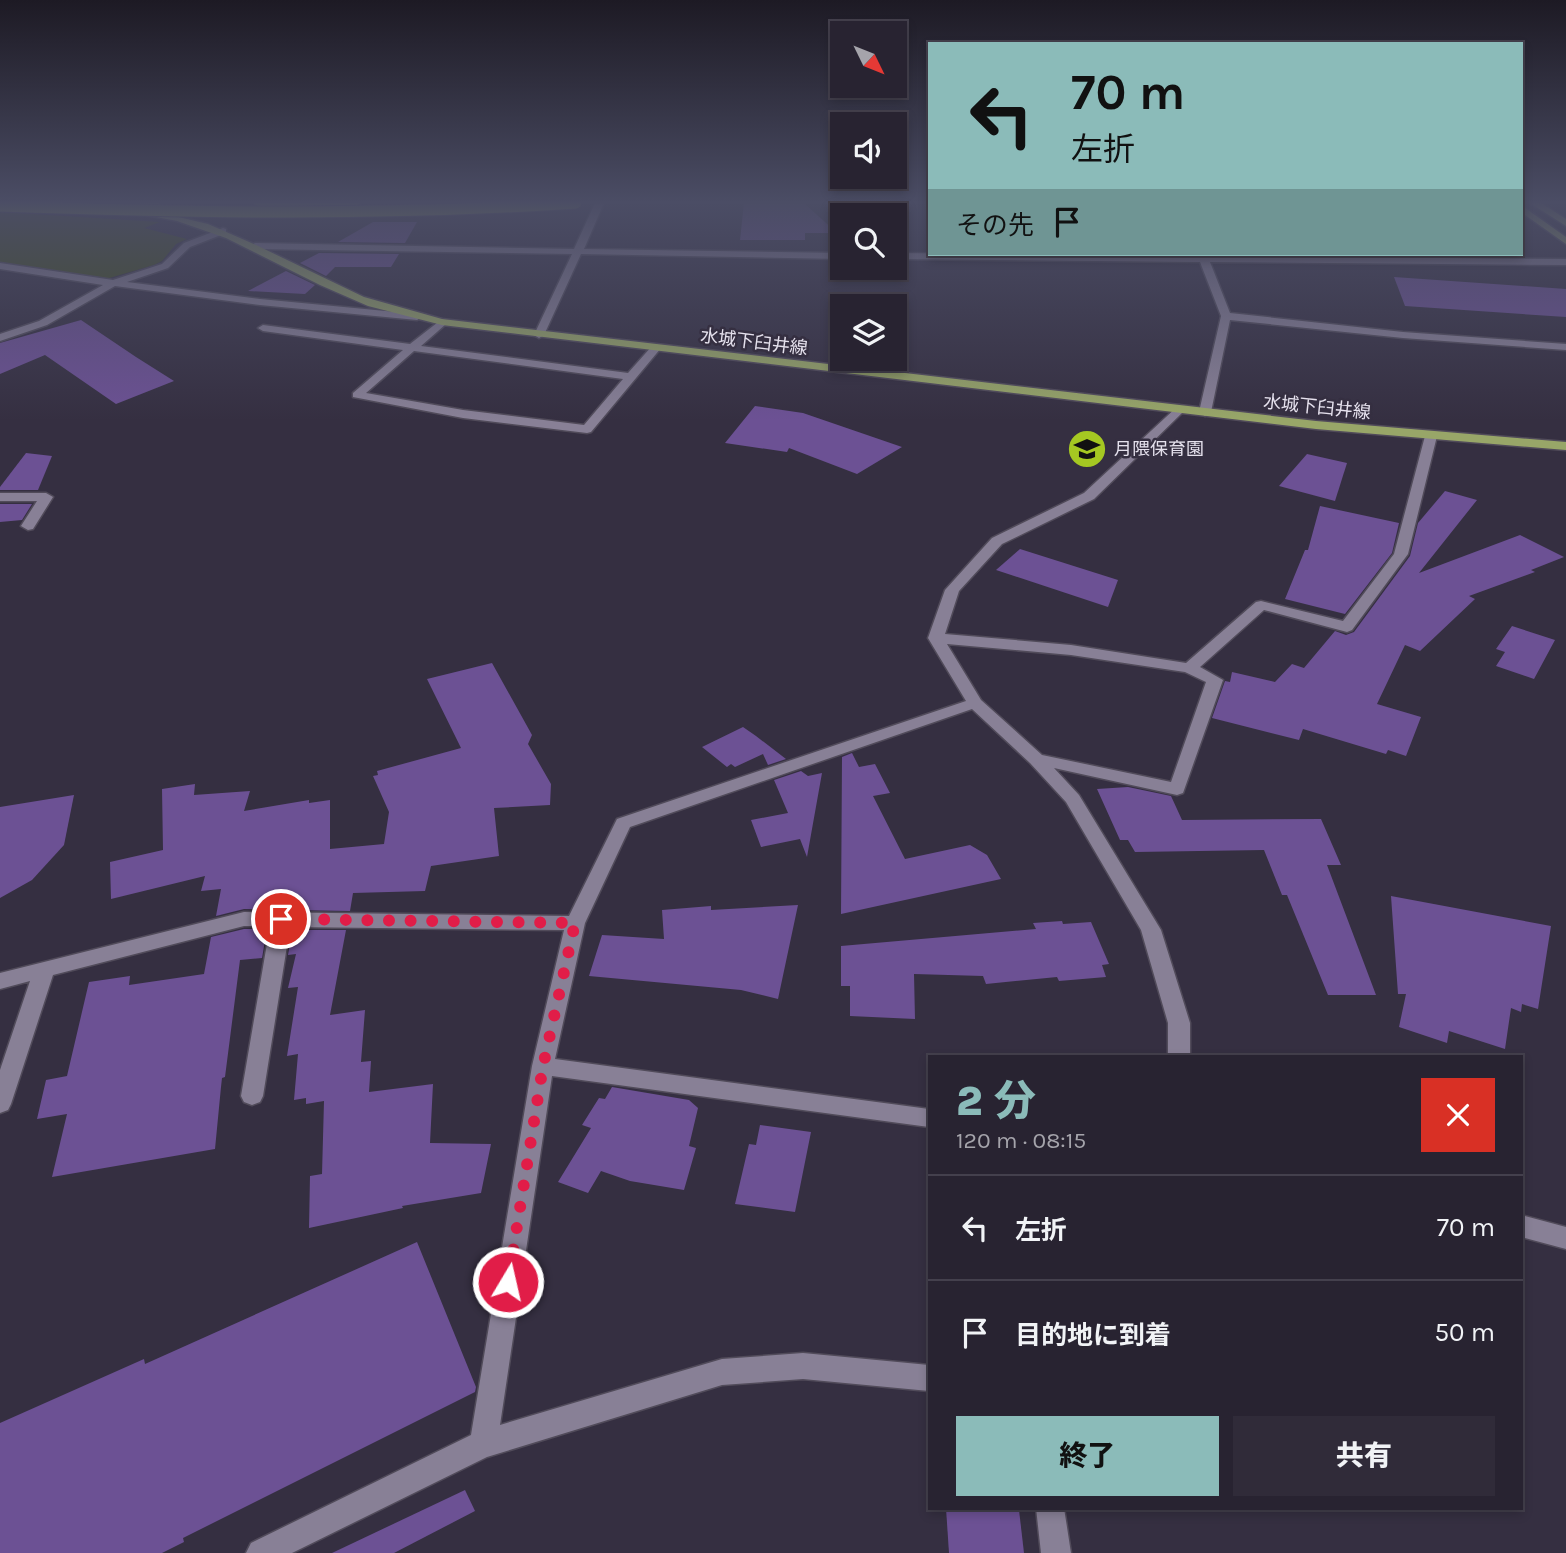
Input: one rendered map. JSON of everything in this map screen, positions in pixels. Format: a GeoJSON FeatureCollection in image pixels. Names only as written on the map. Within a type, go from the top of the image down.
{"type":"FeatureCollection","features":[{"type":"Feature","properties":{"kind":"main road","name":"水城下臼井線"},"geometry":{"type":"LineString","coordinates":[[311,275],[350,296],[416,317],[442,322],[1205,412],[1431,436],[1566,446]]}},
{"type":"Feature","properties":{"kind":"street"},"geometry":{"type":"LineString","coordinates":[[59,275],[360,313],[416,317]]}},
{"type":"Feature","properties":{"kind":"street"},"geometry":{"type":"LineString","coordinates":[[0,338],[43,323],[112,284],[137,275]]}},
{"type":"Feature","properties":{"kind":"street"},"geometry":{"type":"LineString","coordinates":[[539,335],[568,275]]}},
{"type":"Feature","properties":{"kind":"street"},"geometry":{"type":"LineString","coordinates":[[1205,412],[1226,316],[1210,275]]}},
{"type":"Feature","properties":{"kind":"street"},"geometry":{"type":"LineString","coordinates":[[1226,316],[1403,335],[1566,347]]}},
{"type":"Feature","properties":{"kind":"street"},"geometry":{"type":"LineString","coordinates":[[442,322],[357,395],[463,414],[587,429],[656,348]]}},
{"type":"Feature","properties":{"kind":"street"},"geometry":{"type":"LineString","coordinates":[[264,328],[630,377]]}},
{"type":"Feature","properties":{"kind":"street"},"geometry":{"type":"LineString","coordinates":[[1179,409],[1089,496],[998,541],[952,590],[936,638],[975,703],[1036,759],[1073,799],[1152,930],[1179,1024],[1179,1055]]}},
{"type":"Feature","properties":{"kind":"street"},"geometry":{"type":"LineString","coordinates":[[1189,668],[1261,605],[1347,627],[1401,554],[1431,436]]}},
{"type":"Feature","properties":{"kind":"street"},"geometry":{"type":"LineString","coordinates":[[0,497],[46,497],[27,526]]}},
{"type":"Feature","properties":{"kind":"street"},"geometry":{"type":"LineString","coordinates":[[936,638],[1071,650],[1189,668],[1215,680],[1177,789],[1036,759]]}},
{"type":"Feature","properties":{"kind":"street"},"geometry":{"type":"LineString","coordinates":[[483,1444],[543,1066],[575,923],[622,823],[975,703]]}},
{"type":"Feature","properties":{"kind":"street"},"geometry":{"type":"LineString","coordinates":[[0,981],[244,919],[575,923]]}},
{"type":"Feature","properties":{"kind":"street"},"geometry":{"type":"LineString","coordinates":[[252,1096],[281,919]]}},
{"type":"Feature","properties":{"kind":"street"},"geometry":{"type":"LineString","coordinates":[[0,1104],[44,970]]}},
{"type":"Feature","properties":{"kind":"street"},"geometry":{"type":"LineString","coordinates":[[543,1066],[928,1118]]}},
{"type":"Feature","properties":{"kind":"street"},"geometry":{"type":"LineString","coordinates":[[1523,1227],[1566,1238]]}},
{"type":"Feature","properties":{"kind":"street"},"geometry":{"type":"LineString","coordinates":[[261,1553],[483,1444],[722,1372],[803,1366],[928,1378]]}},
{"type":"Feature","properties":{"kind":"street"},"geometry":{"type":"LineString","coordinates":[[1050,1510],[1056,1553]]}},
{"type":"Feature","properties":{"kind":"green space"},"geometry":{"type":"Polygon","coordinates":[[[84,275],[118,275],[106,279],[84,275]]]}},
{"type":"Feature","properties":{"kind":"building"},"geometry":{"type":"Polygon","coordinates":[[[278,275],[295,275],[315,285],[305,294],[248,291],[278,275]]]}},
{"type":"Feature","properties":{"kind":"building"},"geometry":{"type":"Polygon","coordinates":[[[1394,277],[1566,289],[1566,317],[1405,306],[1394,277]]]}},
{"type":"Feature","properties":{"kind":"building"},"geometry":{"type":"Polygon","coordinates":[[[81,320],[174,381],[116,404],[45,355],[0,374],[0,343],[81,320]]]}},
{"type":"Feature","properties":{"kind":"building"},"geometry":{"type":"Polygon","coordinates":[[[755,406],[803,413],[902,447],[857,474],[789,448],[787,452],[725,443],[755,406]]]}},
{"type":"Feature","properties":{"kind":"building"},"geometry":{"type":"Polygon","coordinates":[[[26,453],[52,456],[38,490],[0,490],[0,487],[26,453]]]}},
{"type":"Feature","properties":{"kind":"building"},"geometry":{"type":"Polygon","coordinates":[[[1307,454],[1347,463],[1335,501],[1279,486],[1307,454]]]}},
{"type":"Feature","properties":{"kind":"building"},"geometry":{"type":"Polygon","coordinates":[[[1445,491],[1477,500],[1419,573],[1520,535],[1564,557],[1531,570],[1535,572],[1469,596],[1475,599],[1420,651],[1405,645],[1377,704],[1421,717],[1406,756],[1388,750],[1386,754],[1303,729],[1299,740],[1212,718],[1225,681],[1230,682],[1232,672],[1275,682],[1292,664],[1304,668],[1335,631],[1346,635],[1354,632],[1410,556],[1418,523],[1445,491]]]}},
{"type":"Feature","properties":{"kind":"building"},"geometry":{"type":"Polygon","coordinates":[[[0,504],[32,504],[22,520],[0,522],[0,504]]]}},
{"type":"Feature","properties":{"kind":"building"},"geometry":{"type":"Polygon","coordinates":[[[1320,506],[1399,523],[1392,553],[1345,614],[1285,599],[1305,550],[1308,550],[1320,506]]]}},
{"type":"Feature","properties":{"kind":"building"},"geometry":{"type":"Polygon","coordinates":[[[1020,549],[1118,580],[1108,607],[996,570],[1020,549]]]}},
{"type":"Feature","properties":{"kind":"building"},"geometry":{"type":"Polygon","coordinates":[[[1512,626],[1555,640],[1534,679],[1496,666],[1505,652],[1496,649],[1512,626]]]}},
{"type":"Feature","properties":{"kind":"building"},"geometry":{"type":"Polygon","coordinates":[[[492,663],[532,735],[528,744],[551,784],[550,805],[494,808],[499,856],[431,866],[425,891],[353,893],[350,911],[244,909],[216,916],[221,889],[201,891],[205,876],[111,899],[110,862],[163,850],[162,789],[195,784],[194,795],[250,791],[244,811],[309,800],[309,803],[330,800],[330,849],[384,844],[389,812],[373,776],[378,775],[377,771],[461,748],[427,679],[492,663]]]}},
{"type":"Feature","properties":{"kind":"building"},"geometry":{"type":"Polygon","coordinates":[[[743,727],[786,759],[768,765],[763,754],[735,767],[731,764],[727,767],[702,747],[743,727]]]}},
{"type":"Feature","properties":{"kind":"building"},"geometry":{"type":"Polygon","coordinates":[[[852,753],[859,767],[875,764],[890,793],[873,796],[905,859],[970,845],[987,855],[1001,879],[841,914],[842,757],[852,753]]]}},
{"type":"Feature","properties":{"kind":"building"},"geometry":{"type":"Polygon","coordinates":[[[801,771],[808,776],[822,773],[807,857],[800,839],[761,847],[751,820],[788,813],[774,780],[801,771]]]}},
{"type":"Feature","properties":{"kind":"building"},"geometry":{"type":"Polygon","coordinates":[[[1128,787],[1171,796],[1182,820],[1321,819],[1341,865],[1327,865],[1376,995],[1328,995],[1287,895],[1282,895],[1264,850],[1135,852],[1128,840],[1120,840],[1097,789],[1128,787]]]}},
{"type":"Feature","properties":{"kind":"building"},"geometry":{"type":"Polygon","coordinates":[[[74,795],[64,845],[32,880],[0,898],[0,807],[74,795]]]}},
{"type":"Feature","properties":{"kind":"building"},"geometry":{"type":"Polygon","coordinates":[[[1391,896],[1551,926],[1538,1009],[1522,1004],[1521,1012],[1511,1008],[1505,1049],[1449,1031],[1447,1043],[1399,1027],[1406,994],[1398,994],[1391,896]]]}},
{"type":"Feature","properties":{"kind":"building"},"geometry":{"type":"Polygon","coordinates":[[[798,905],[778,999],[741,990],[589,976],[602,935],[664,939],[662,910],[711,906],[711,910],[798,905]]]}},
{"type":"Feature","properties":{"kind":"building"},"geometry":{"type":"Polygon","coordinates":[[[1062,921],[1063,924],[1091,922],[1109,964],[1102,965],[1106,977],[1059,981],[1057,977],[986,984],[983,976],[914,974],[915,1019],[850,1016],[850,986],[841,986],[841,946],[1036,929],[1033,923],[1062,921]]]}},
{"type":"Feature","properties":{"kind":"building"},"geometry":{"type":"Polygon","coordinates":[[[244,929],[267,929],[262,958],[240,960],[225,1077],[222,1078],[215,1149],[52,1177],[67,1114],[37,1119],[46,1080],[67,1076],[89,982],[130,976],[129,985],[204,974],[211,937],[244,929]]]}},
{"type":"Feature","properties":{"kind":"building"},"geometry":{"type":"Polygon","coordinates":[[[292,930],[346,930],[330,1015],[365,1010],[361,1062],[371,1061],[369,1092],[433,1084],[430,1143],[491,1144],[481,1193],[402,1206],[403,1208],[309,1228],[310,1176],[322,1174],[324,1101],[306,1104],[306,1098],[294,1100],[298,1054],[287,1056],[298,987],[288,988],[296,954],[288,955],[292,930]]]}},
{"type":"Feature","properties":{"kind":"building"},"geometry":{"type":"Polygon","coordinates":[[[612,1087],[689,1100],[698,1108],[689,1146],[696,1148],[684,1190],[630,1181],[601,1171],[588,1193],[558,1182],[591,1128],[582,1125],[599,1098],[605,1099],[612,1087]]]}},
{"type":"Feature","properties":{"kind":"building"},"geometry":{"type":"Polygon","coordinates":[[[760,1125],[811,1132],[795,1212],[735,1204],[749,1144],[756,1145],[760,1125]]]}},
{"type":"Feature","properties":{"kind":"building"},"geometry":{"type":"Polygon","coordinates":[[[417,1242],[476,1387],[475,1392],[183,1538],[184,1542],[162,1553],[0,1553],[0,1423],[144,1359],[145,1364],[417,1242]]]}},
{"type":"Feature","properties":{"kind":"building"},"geometry":{"type":"Polygon","coordinates":[[[465,1490],[475,1511],[394,1553],[332,1553],[465,1490]]]}},
{"type":"Feature","properties":{"kind":"building"},"geometry":{"type":"Polygon","coordinates":[[[946,1510],[1019,1510],[1024,1553],[949,1553],[946,1510]]]}},
{"type":"Feature","properties":{"kind":"place","name":"月隈保育園"},"geometry":{"type":"Point","coordinates":[1087,449]}},
{"type":"Feature","properties":{"kind":"route"},"geometry":{"type":"LineString","coordinates":[[281,919],[575,923],[543,1066],[508,1282]]}}]}
